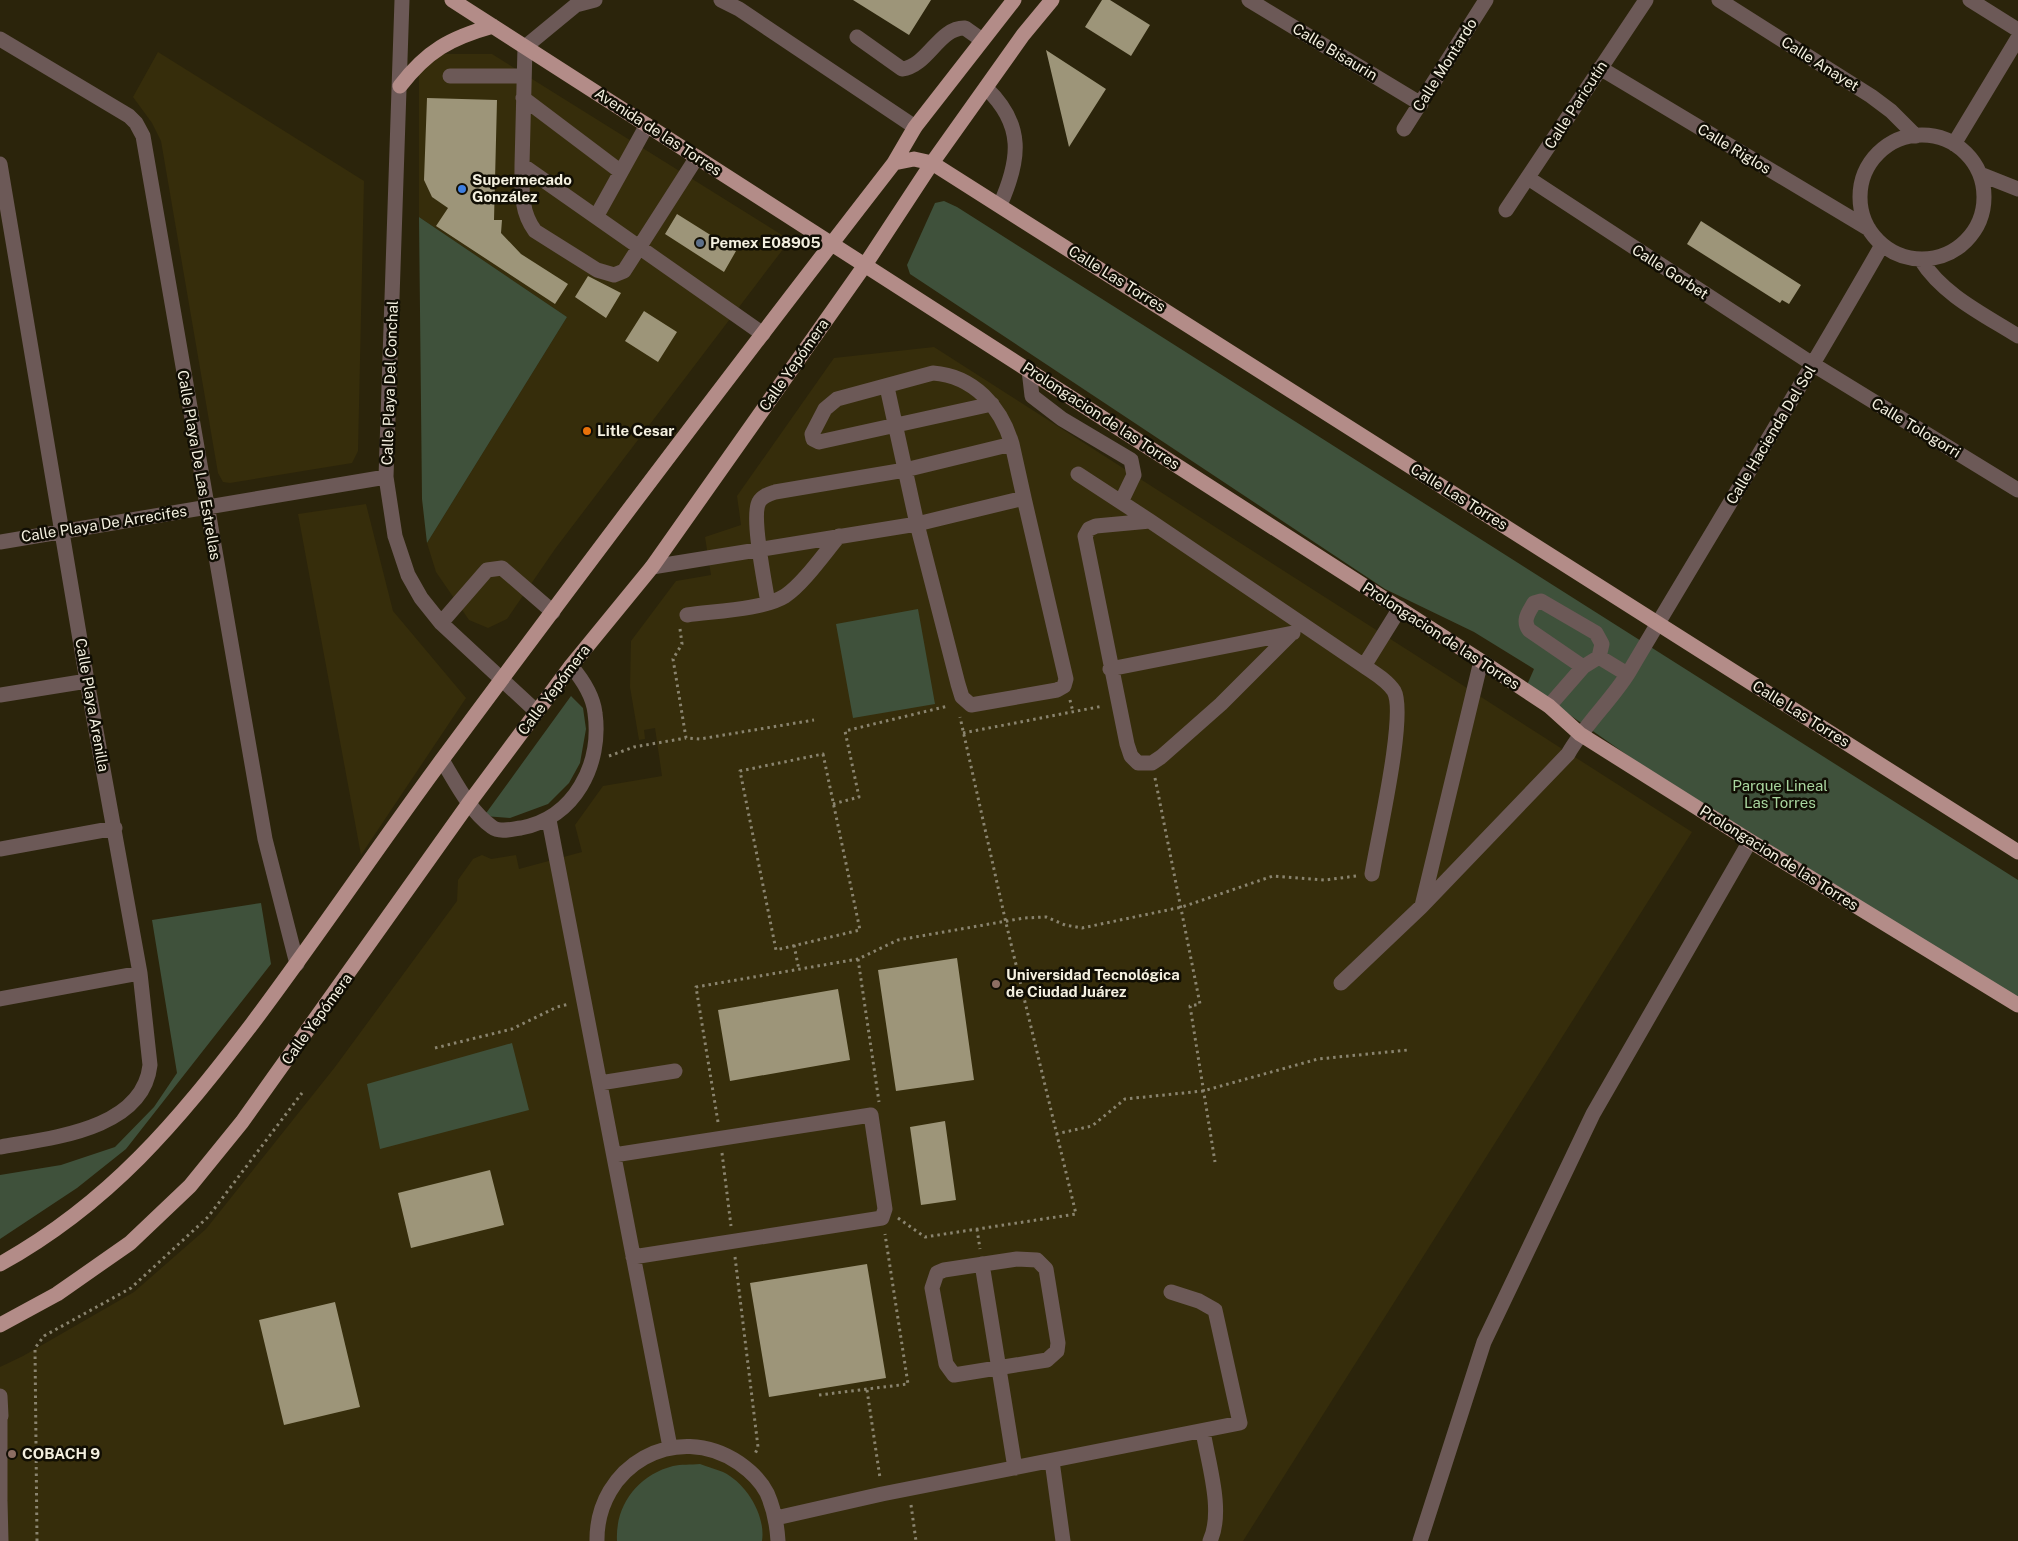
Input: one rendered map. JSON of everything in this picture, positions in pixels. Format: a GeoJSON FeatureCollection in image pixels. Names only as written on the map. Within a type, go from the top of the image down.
{"type":"FeatureCollection","features":[{"type":"Feature","properties":{"kind":"main road","name":"Avenida de las Torres"},"geometry":{"type":"LineString","coordinates":[[452,0],[865,265]]}},
{"type":"Feature","properties":{"kind":"main road"},"geometry":{"type":"LineString","coordinates":[[0,1264],[62,1225],[106,1191],[154,1145],[193,1101],[297,964],[502,679],[894,163],[915,127],[1014,0]]}},
{"type":"Feature","properties":{"kind":"main road","name":"Calle Yepómera"},"geometry":{"type":"LineString","coordinates":[[0,1325],[57,1294],[130,1243],[190,1186],[248,1114],[469,803],[572,666],[652,567],[865,265],[932,163],[1023,36],[1052,0]]}},
{"type":"Feature","properties":{"kind":"main road"},"geometry":{"type":"LineString","coordinates":[[400,86],[414,68],[436,49],[469,33],[493,26]]}},
{"type":"Feature","properties":{"kind":"main road","name":"Calle Las Torres"},"geometry":{"type":"LineString","coordinates":[[894,163],[914,159],[932,163],[2018,852]]}},
{"type":"Feature","properties":{"kind":"main road","name":"Prolongacion de las Torres"},"geometry":{"type":"LineString","coordinates":[[865,265],[1481,660],[1549,706],[1580,734],[1750,842],[2018,1005]]}},
{"type":"Feature","properties":{"kind":"street","name":"Calle Playa Del Conchal"},"geometry":{"type":"LineString","coordinates":[[402,0],[386,477],[395,536],[408,575],[421,598],[441,624],[537,712]]}},
{"type":"Feature","properties":{"kind":"street"},"geometry":{"type":"LineString","coordinates":[[595,0],[576,5],[525,47],[522,201],[529,223],[541,236],[607,275],[614,275],[624,271],[696,157]]}},
{"type":"Feature","properties":{"kind":"street"},"geometry":{"type":"LineString","coordinates":[[721,0],[739,9],[915,127]]}},
{"type":"Feature","properties":{"kind":"street","name":"Calle Bisaurin"},"geometry":{"type":"LineString","coordinates":[[1248,0],[1421,104]]}},
{"type":"Feature","properties":{"kind":"street","name":"Calle Montardo"},"geometry":{"type":"LineString","coordinates":[[1404,129],[1486,0]]}},
{"type":"Feature","properties":{"kind":"street","name":"Calle Paricutín"},"geometry":{"type":"LineString","coordinates":[[1506,210],[1646,0]]}},
{"type":"Feature","properties":{"kind":"street","name":"Calle Anayet"},"geometry":{"type":"LineString","coordinates":[[1719,0],[1871,96],[1891,111],[1916,136]]}},
{"type":"Feature","properties":{"kind":"street"},"geometry":{"type":"LineString","coordinates":[[1970,0],[2018,30]]}},
{"type":"Feature","properties":{"kind":"street"},"geometry":{"type":"LineString","coordinates":[[857,37],[902,69],[914,65],[953,30],[965,28],[982,40]]}},
{"type":"Feature","properties":{"kind":"street"},"geometry":{"type":"LineString","coordinates":[[1954,144],[2018,38]]}},
{"type":"Feature","properties":{"kind":"street","name":"Calle Playa De Las Estrellas"},"geometry":{"type":"LineString","coordinates":[[0,39],[129,116],[141,129],[264,839],[297,964]]}},
{"type":"Feature","properties":{"kind":"street","name":"Calle Riglos"},"geometry":{"type":"LineString","coordinates":[[1600,68],[1869,229]]}},
{"type":"Feature","properties":{"kind":"street"},"geometry":{"type":"LineString","coordinates":[[450,76],[524,76]]}},
{"type":"Feature","properties":{"kind":"street"},"geometry":{"type":"LineString","coordinates":[[986,88],[1000,101],[1009,119],[1016,154],[1013,175],[1000,205]]}},
{"type":"Feature","properties":{"kind":"street"},"geometry":{"type":"LineString","coordinates":[[524,98],[622,172]]}},
{"type":"Feature","properties":{"kind":"street"},"geometry":{"type":"LineString","coordinates":[[596,217],[647,125]]}},
{"type":"Feature","properties":{"kind":"street"},"geometry":{"type":"LineString","coordinates":[[1916,136],[1936,137],[1954,144],[1969,157],[1980,174],[1984,193],[1982,213],[1974,232],[1960,247],[1942,257],[1921,260],[1900,256],[1882,245],[1869,229],[1861,202],[1861,189],[1867,168],[1880,152],[1896,141],[1916,136]]}},
{"type":"Feature","properties":{"kind":"street","name":"Calle Playa Arenilla"},"geometry":{"type":"LineString","coordinates":[[0,164],[6,234],[62,530],[87,680],[115,828],[140,973],[150,1065],[149,1079],[126,1106],[108,1121],[74,1134],[0,1147]]}},
{"type":"Feature","properties":{"kind":"street"},"geometry":{"type":"LineString","coordinates":[[522,165],[764,334]]}},
{"type":"Feature","properties":{"kind":"street"},"geometry":{"type":"LineString","coordinates":[[1980,174],[2018,188]]}},
{"type":"Feature","properties":{"kind":"street","name":"Calle Gorbet"},"geometry":{"type":"LineString","coordinates":[[1528,178],[1814,365]]}},
{"type":"Feature","properties":{"kind":"street","name":"Calle Hacienda Del Sol"},"geometry":{"type":"LineString","coordinates":[[1340,983],[1421,907],[1568,754],[1580,734],[1628,674],[1656,622],[1814,365],[1882,245]]}},
{"type":"Feature","properties":{"kind":"street"},"geometry":{"type":"LineString","coordinates":[[1921,260],[1928,272],[1943,287],[2018,336]]}},
{"type":"Feature","properties":{"kind":"street","name":"Calle Tologorri"},"geometry":{"type":"LineString","coordinates":[[1814,365],[2018,490]]}},
{"type":"Feature","properties":{"kind":"street"},"geometry":{"type":"LineString","coordinates":[[1029,370],[1032,396],[1062,419],[1131,460],[1134,475],[1121,502]]}},
{"type":"Feature","properties":{"kind":"street"},"geometry":{"type":"LineString","coordinates":[[887,387],[895,426],[905,470],[958,684],[961,703],[976,706],[1047,692],[1064,686],[1066,679],[1007,426],[992,404],[965,381],[948,374],[933,373],[837,399],[829,403],[812,434],[813,440],[819,442],[895,426],[992,404]]}},
{"type":"Feature","properties":{"kind":"street"},"geometry":{"type":"LineString","coordinates":[[768,603],[759,549],[756,508],[762,497],[775,492],[905,470],[1012,444]]}},
{"type":"Feature","properties":{"kind":"street"},"geometry":{"type":"LineString","coordinates":[[1078,474],[1364,666],[1394,691],[1398,704],[1398,719],[1372,874]]}},
{"type":"Feature","properties":{"kind":"street","name":"Calle Playa De Arrecifes"},"geometry":{"type":"LineString","coordinates":[[0,542],[62,530],[206,508],[386,477]]}},
{"type":"Feature","properties":{"kind":"street"},"geometry":{"type":"LineString","coordinates":[[652,567],[918,524],[1024,498]]}},
{"type":"Feature","properties":{"kind":"street"},"geometry":{"type":"LineString","coordinates":[[1150,521],[1096,526],[1089,530],[1085,536],[1110,669],[1131,756],[1138,763],[1152,763],[1162,757],[1292,634]]}},
{"type":"Feature","properties":{"kind":"street"},"geometry":{"type":"LineString","coordinates":[[687,615],[768,603],[784,596],[798,585],[839,536]]}},
{"type":"Feature","properties":{"kind":"street"},"geometry":{"type":"LineString","coordinates":[[441,624],[487,570],[493,568],[502,568],[553,612]]}},
{"type":"Feature","properties":{"kind":"street"},"geometry":{"type":"LineString","coordinates":[[1549,706],[1582,668],[1599,657],[1602,644],[1596,633],[1545,602],[1534,603],[1526,617],[1527,626],[1582,668]]}},
{"type":"Feature","properties":{"kind":"street"},"geometry":{"type":"LineString","coordinates":[[1364,666],[1400,608]]}},
{"type":"Feature","properties":{"kind":"street"},"geometry":{"type":"LineString","coordinates":[[1110,669],[1310,630]]}},
{"type":"Feature","properties":{"kind":"street"},"geometry":{"type":"LineString","coordinates":[[1599,657],[1628,674]]}},
{"type":"Feature","properties":{"kind":"street"},"geometry":{"type":"LineString","coordinates":[[1421,907],[1481,660]]}},
{"type":"Feature","properties":{"kind":"street"},"geometry":{"type":"LineString","coordinates":[[442,760],[469,803],[492,827],[499,830],[530,826],[549,820],[570,801],[584,782],[594,761],[596,737],[595,711],[583,680],[572,666]]}},
{"type":"Feature","properties":{"kind":"street"},"geometry":{"type":"LineString","coordinates":[[0,695],[87,680]]}},
{"type":"Feature","properties":{"kind":"street"},"geometry":{"type":"LineString","coordinates":[[549,820],[670,1447]]}},
{"type":"Feature","properties":{"kind":"street"},"geometry":{"type":"LineString","coordinates":[[0,849],[115,828]]}},
{"type":"Feature","properties":{"kind":"street"},"geometry":{"type":"LineString","coordinates":[[1420,1541],[1484,1342],[1593,1114],[1750,842]]}},
{"type":"Feature","properties":{"kind":"street"},"geometry":{"type":"LineString","coordinates":[[0,999],[140,973]]}},
{"type":"Feature","properties":{"kind":"street"},"geometry":{"type":"LineString","coordinates":[[600,1083],[675,1071]]}},
{"type":"Feature","properties":{"kind":"street"},"geometry":{"type":"LineString","coordinates":[[614,1155],[870,1115],[884,1213],[733,1242],[633,1257]]}},
{"type":"Feature","properties":{"kind":"street"},"geometry":{"type":"LineString","coordinates":[[1017,1259],[1037,1260],[1041,1263],[1048,1276],[1058,1343],[1057,1351],[1047,1360],[959,1376],[950,1373],[946,1364],[932,1288],[938,1273],[944,1270],[982,1264],[1017,1259]]}},
{"type":"Feature","properties":{"kind":"street"},"geometry":{"type":"LineString","coordinates":[[982,1264],[1015,1468]]}},
{"type":"Feature","properties":{"kind":"street"},"geometry":{"type":"LineString","coordinates":[[776,1518],[882,1494],[1240,1423],[1215,1310],[1199,1300],[1171,1292]]}},
{"type":"Feature","properties":{"kind":"street"},"geometry":{"type":"LineString","coordinates":[[0,1396],[1,1541]]}},
{"type":"Feature","properties":{"kind":"street"},"geometry":{"type":"LineString","coordinates":[[1203,1431],[1216,1506],[1216,1528],[1210,1541]]}},
{"type":"Feature","properties":{"kind":"street"},"geometry":{"type":"LineString","coordinates":[[597,1541],[597,1525],[605,1498],[621,1474],[643,1457],[670,1447],[698,1446],[725,1454],[748,1470],[766,1492],[776,1518],[778,1541]]}},
{"type":"Feature","properties":{"kind":"street"},"geometry":{"type":"LineString","coordinates":[[1052,1461],[1063,1541]]}},
{"type":"Feature","properties":{"kind":"path"},"geometry":{"type":"LineString","coordinates":[[686,738],[673,659],[682,644],[681,621],[687,615]]}},
{"type":"Feature","properties":{"kind":"path"},"geometry":{"type":"LineString","coordinates":[[834,804],[859,797],[845,731],[961,703],[963,733],[1006,923],[1076,1214],[925,1237],[884,1213]]}},
{"type":"Feature","properties":{"kind":"path"},"geometry":{"type":"LineString","coordinates":[[963,733],[1118,703]]}},
{"type":"Feature","properties":{"kind":"path"},"geometry":{"type":"LineString","coordinates":[[594,761],[634,747],[686,738],[700,739],[814,720]]}},
{"type":"Feature","properties":{"kind":"path"},"geometry":{"type":"LineString","coordinates":[[823,754],[860,930],[794,945],[776,950],[740,771],[823,754]]}},
{"type":"Feature","properties":{"kind":"path"},"geometry":{"type":"LineString","coordinates":[[1152,763],[1200,1004],[1190,1006],[1215,1162]]}},
{"type":"Feature","properties":{"kind":"path"},"geometry":{"type":"LineString","coordinates":[[748,1470],[758,1447],[721,1138],[696,987],[858,959],[898,940],[1006,923],[1046,917],[1065,925],[1082,928],[1182,907],[1273,876],[1325,880],[1372,874]]}},
{"type":"Feature","properties":{"kind":"path"},"geometry":{"type":"LineString","coordinates":[[794,945],[799,970]]}},
{"type":"Feature","properties":{"kind":"path"},"geometry":{"type":"LineString","coordinates":[[858,959],[881,1113],[870,1115]]}},
{"type":"Feature","properties":{"kind":"path"},"geometry":{"type":"LineString","coordinates":[[435,1048],[512,1029],[557,1007],[584,1001]]}},
{"type":"Feature","properties":{"kind":"path"},"geometry":{"type":"LineString","coordinates":[[1056,1134],[1092,1126],[1125,1098],[1203,1090],[1318,1059],[1408,1050]]}},
{"type":"Feature","properties":{"kind":"path"},"geometry":{"type":"LineString","coordinates":[[37,1541],[35,1348],[44,1336],[131,1288],[208,1217],[302,1093]]}},
{"type":"Feature","properties":{"kind":"path"},"geometry":{"type":"LineString","coordinates":[[819,1395],[908,1384],[884,1213]]}},
{"type":"Feature","properties":{"kind":"path"},"geometry":{"type":"LineString","coordinates":[[867,1390],[882,1494]]}},
{"type":"Feature","properties":{"kind":"path"},"geometry":{"type":"LineString","coordinates":[[908,1490],[916,1541]]}},
{"type":"Feature","properties":{"kind":"shaded area"},"geometry":{"type":"Polygon","coordinates":[[[158,52],[364,181],[358,451],[352,463],[230,483],[223,482],[218,473],[161,141],[152,123],[133,97],[158,52]]]}},
{"type":"Feature","properties":{"kind":"shaded area"},"geometry":{"type":"Polygon","coordinates":[[[438,54],[492,54],[790,240],[555,549],[507,619],[488,628],[469,620],[436,572],[427,543],[567,317],[419,217],[419,70],[438,54]]]}},
{"type":"Feature","properties":{"kind":"shaded area","name":"Universidad Tecnológica de Ciudad Juárez"},"geometry":{"type":"Polygon","coordinates":[[[934,347],[1692,832],[1243,1541],[0,1541],[0,1367],[23,1356],[134,1292],[206,1229],[335,1067],[457,901],[458,880],[473,859],[482,855],[491,859],[516,855],[519,869],[582,852],[575,825],[603,786],[662,776],[655,728],[644,730],[645,739],[639,740],[630,687],[631,641],[676,581],[711,575],[705,537],[741,525],[737,496],[834,358],[934,347]]]}},
{"type":"Feature","properties":{"kind":"shaded area"},"geometry":{"type":"Polygon","coordinates":[[[366,504],[393,611],[466,698],[361,855],[298,514],[366,504]]]}},
{"type":"Feature","properties":{"kind":"green space","name":"Parque Lineal Las Torres"},"geometry":{"type":"Polygon","coordinates":[[[944,201],[957,207],[2018,880],[2018,1004],[1750,841],[1527,685],[1534,669],[1474,632],[1385,589],[910,274],[907,265],[935,203],[944,201]]]}},
{"type":"Feature","properties":{"kind":"green space"},"geometry":{"type":"Polygon","coordinates":[[[419,217],[567,317],[427,543],[422,499],[419,217]]]}},
{"type":"Feature","properties":{"kind":"green space"},"geometry":{"type":"Polygon","coordinates":[[[918,609],[935,704],[853,718],[836,624],[918,609]]]}},
{"type":"Feature","properties":{"kind":"green space"},"geometry":{"type":"Polygon","coordinates":[[[571,696],[583,708],[586,729],[580,763],[569,783],[548,804],[510,818],[484,816],[571,696]]]}},
{"type":"Feature","properties":{"kind":"green space"},"geometry":{"type":"Polygon","coordinates":[[[261,903],[271,964],[126,1149],[77,1188],[0,1239],[0,1175],[61,1165],[115,1147],[154,1107],[177,1073],[152,920],[261,903]]]}},
{"type":"Feature","properties":{"kind":"green space"},"geometry":{"type":"Polygon","coordinates":[[[512,1043],[529,1110],[380,1149],[367,1084],[512,1043]]]}},
{"type":"Feature","properties":{"kind":"green space"},"geometry":{"type":"Polygon","coordinates":[[[700,1464],[723,1472],[747,1492],[761,1521],[762,1541],[617,1541],[620,1515],[631,1493],[639,1484],[660,1470],[679,1465],[700,1464]]]}},
{"type":"Feature","properties":{"kind":"building"},"geometry":{"type":"Polygon","coordinates":[[[853,0],[931,0],[909,35],[853,0]]]}},
{"type":"Feature","properties":{"kind":"building"},"geometry":{"type":"Polygon","coordinates":[[[1102,0],[1110,0],[1150,25],[1131,56],[1085,27],[1102,0]]]}},
{"type":"Feature","properties":{"kind":"building"},"geometry":{"type":"Polygon","coordinates":[[[1046,50],[1106,89],[1069,147],[1046,50]]]}},
{"type":"Feature","properties":{"kind":"building","name":"Supermecado González"},"geometry":{"type":"Polygon","coordinates":[[[427,98],[497,100],[494,220],[502,220],[501,233],[521,254],[568,284],[555,304],[436,226],[448,208],[432,197],[424,180],[427,98]]]}},
{"type":"Feature","properties":{"kind":"building","name":"Pemex E08905"},"geometry":{"type":"Polygon","coordinates":[[[677,214],[736,251],[724,272],[665,234],[677,214]]]}},
{"type":"Feature","properties":{"kind":"building"},"geometry":{"type":"Polygon","coordinates":[[[1701,221],[1801,285],[1789,304],[1782,300],[1780,303],[1687,244],[1701,221]]]}},
{"type":"Feature","properties":{"kind":"building"},"geometry":{"type":"Polygon","coordinates":[[[588,276],[621,293],[606,318],[575,297],[588,276]]]}},
{"type":"Feature","properties":{"kind":"building"},"geometry":{"type":"Polygon","coordinates":[[[644,311],[677,332],[658,362],[625,341],[644,311]]]}},
{"type":"Feature","properties":{"kind":"building"},"geometry":{"type":"Polygon","coordinates":[[[957,958],[974,1080],[896,1091],[878,970],[957,958]]]}},
{"type":"Feature","properties":{"kind":"building"},"geometry":{"type":"Polygon","coordinates":[[[838,989],[850,1060],[730,1081],[718,1010],[838,989]]]}},
{"type":"Feature","properties":{"kind":"building"},"geometry":{"type":"Polygon","coordinates":[[[945,1121],[956,1200],[921,1205],[910,1127],[945,1121]]]}},
{"type":"Feature","properties":{"kind":"building"},"geometry":{"type":"Polygon","coordinates":[[[490,1170],[504,1225],[411,1248],[398,1193],[490,1170]]]}},
{"type":"Feature","properties":{"kind":"building"},"geometry":{"type":"Polygon","coordinates":[[[867,1264],[886,1378],[769,1397],[750,1283],[867,1264]]]}},
{"type":"Feature","properties":{"kind":"building"},"geometry":{"type":"Polygon","coordinates":[[[335,1302],[360,1407],[284,1425],[259,1320],[335,1302]]]}},
{"type":"Feature","properties":{"kind":"place","name":"Supermecado González"},"geometry":{"type":"Point","coordinates":[462,189]}},
{"type":"Feature","properties":{"kind":"place","name":"Pemex E08905"},"geometry":{"type":"Point","coordinates":[700,243]}},
{"type":"Feature","properties":{"kind":"place","name":"Litle Cesar"},"geometry":{"type":"Point","coordinates":[587,431]}},
{"type":"Feature","properties":{"kind":"place","name":"Universidad Tecnológica de Ciudad Juárez"},"geometry":{"type":"Point","coordinates":[996,984]}},
{"type":"Feature","properties":{"kind":"place","name":"COBACH 9"},"geometry":{"type":"Point","coordinates":[12,1454]}}]}
